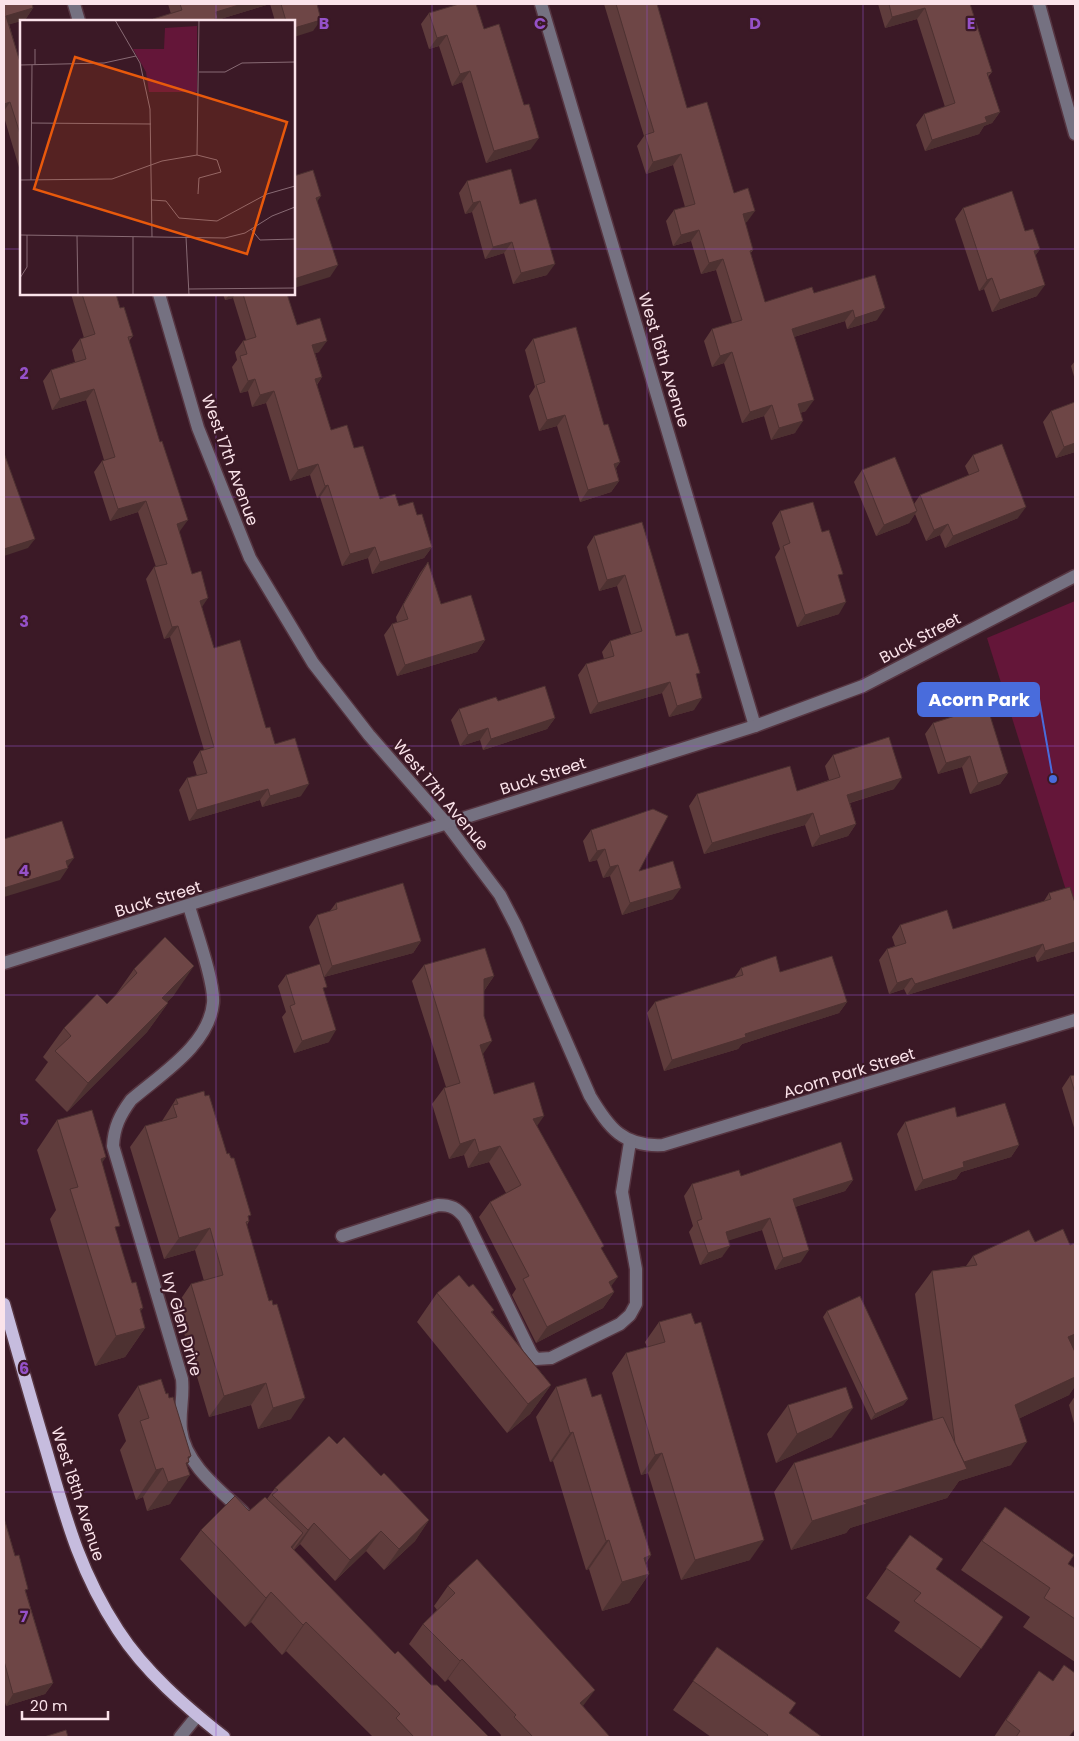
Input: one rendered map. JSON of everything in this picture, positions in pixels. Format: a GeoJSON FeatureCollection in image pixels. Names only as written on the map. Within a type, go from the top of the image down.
{"type":"FeatureCollection","features":[{"type":"Feature","properties":{"kind":"main road","name":"West 18th Avenue"},"geometry":{"type":"LineString","coordinates":[[4,1304],[72,1541],[91,1584],[119,1632],[157,1677],[197,1716],[224,1737]]}},
{"type":"Feature","properties":{"kind":"street"},"geometry":{"type":"LineString","coordinates":[[74,4],[79,20]]}},
{"type":"Feature","properties":{"kind":"street","name":"West 16th Avenue"},"geometry":{"type":"LineString","coordinates":[[541,4],[755,726]]}},
{"type":"Feature","properties":{"kind":"street"},"geometry":{"type":"LineString","coordinates":[[1039,4],[1075,134]]}},
{"type":"Feature","properties":{"kind":"street","name":"West 17th Avenue"},"geometry":{"type":"LineString","coordinates":[[158,295],[198,428],[250,558],[313,663],[369,735],[446,823],[482,869],[508,911],[590,1096],[602,1116],[616,1132],[630,1142]]}},
{"type":"Feature","properties":{"kind":"street","name":"Buck Street"},"geometry":{"type":"LineString","coordinates":[[4,963],[755,726],[863,686],[1075,576]]}},
{"type":"Feature","properties":{"kind":"street","name":"Ivy Glen Drive"},"geometry":{"type":"LineString","coordinates":[[189,906],[211,987],[213,1002],[210,1017],[204,1034],[194,1046],[132,1100],[123,1111],[117,1122],[113,1146],[182,1380],[184,1396],[181,1419],[184,1441],[208,1478],[250,1519]]}},
{"type":"Feature","properties":{"kind":"street","name":"Acorn Park Street"},"geometry":{"type":"LineString","coordinates":[[630,1142],[648,1146],[681,1141],[1075,1020]]}},
{"type":"Feature","properties":{"kind":"street"},"geometry":{"type":"LineString","coordinates":[[342,1236],[438,1205],[449,1205],[458,1209],[466,1218],[536,1359],[551,1358],[620,1324],[630,1315],[633,1309],[637,1286],[622,1192],[630,1142]]}},
{"type":"Feature","properties":{"kind":"street"},"geometry":{"type":"LineString","coordinates":[[180,1737],[197,1716]]}},
{"type":"Feature","properties":{"kind":"shaded area"},"geometry":{"type":"Polygon","coordinates":[[[1075,601],[1075,919],[987,638],[1075,601]]]}},
{"type":"Feature","properties":{"kind":"building"},"geometry":{"type":"Polygon","coordinates":[[[4,4],[32,4],[33,8],[6,16],[20,62],[20,134],[10,102],[4,104],[4,4]]]}},
{"type":"Feature","properties":{"kind":"building"},"geometry":{"type":"Polygon","coordinates":[[[180,4],[242,4],[216,12],[218,18],[212,20],[153,20],[182,10],[180,4]]]}},
{"type":"Feature","properties":{"kind":"building"},"geometry":{"type":"Polygon","coordinates":[[[281,4],[317,4],[321,20],[295,28],[295,20],[286,20],[281,4]]]}},
{"type":"Feature","properties":{"kind":"building"},"geometry":{"type":"Polygon","coordinates":[[[459,4],[476,4],[484,29],[499,24],[524,105],[529,104],[539,138],[494,151],[470,71],[460,74],[447,35],[437,38],[429,13],[459,4]]]}},
{"type":"Feature","properties":{"kind":"building"},"geometry":{"type":"Polygon","coordinates":[[[616,4],[657,4],[687,108],[707,102],[734,193],[748,188],[755,211],[743,214],[753,250],[750,251],[765,302],[812,287],[814,293],[875,275],[885,308],[855,318],[853,310],[792,329],[814,400],[798,404],[803,421],[779,428],[772,405],[750,412],[732,352],[720,356],[712,329],[742,320],[723,259],[709,263],[699,230],[681,235],[674,210],[695,204],[681,154],[653,162],[645,135],[654,132],[616,4]]]}},
{"type":"Feature","properties":{"kind":"building"},"geometry":{"type":"Polygon","coordinates":[[[889,4],[970,4],[992,72],[987,73],[1000,112],[985,117],[987,122],[932,140],[924,114],[955,103],[925,8],[892,17],[889,4]]]}},
{"type":"Feature","properties":{"kind":"building"},"geometry":{"type":"Polygon","coordinates":[[[511,169],[520,204],[536,199],[555,264],[521,273],[512,242],[493,247],[480,201],[473,203],[467,181],[511,169]]]}},
{"type":"Feature","properties":{"kind":"building"},"geometry":{"type":"Polygon","coordinates":[[[313,170],[321,196],[316,198],[338,265],[295,279],[295,176],[313,170]]]}},
{"type":"Feature","properties":{"kind":"building"},"geometry":{"type":"Polygon","coordinates":[[[1012,191],[1025,231],[1033,229],[1040,249],[1034,251],[1045,285],[1000,300],[992,278],[987,280],[963,208],[1012,191]]]}},
{"type":"Feature","properties":{"kind":"building"},"geometry":{"type":"Polygon","coordinates":[[[82,295],[116,295],[120,308],[124,307],[133,336],[128,337],[160,442],[162,441],[188,520],[177,524],[192,574],[201,571],[208,598],[200,601],[214,648],[240,640],[266,728],[270,727],[275,744],[295,738],[309,784],[270,796],[268,789],[197,810],[187,778],[207,773],[200,751],[214,747],[178,626],[172,627],[154,567],[167,564],[146,501],[118,509],[102,461],[115,457],[94,389],[60,399],[51,370],[86,359],[80,339],[95,334],[82,295]]]}},
{"type":"Feature","properties":{"kind":"building"},"geometry":{"type":"Polygon","coordinates":[[[243,295],[287,295],[297,325],[320,318],[327,341],[312,345],[322,377],[315,379],[331,430],[347,425],[354,448],[363,446],[380,499],[395,494],[399,506],[413,502],[417,515],[422,514],[432,547],[380,562],[375,547],[350,554],[328,485],[325,486],[318,464],[298,470],[274,391],[260,395],[255,379],[248,381],[240,356],[247,354],[243,341],[256,337],[243,295]]]}},
{"type":"Feature","properties":{"kind":"building"},"geometry":{"type":"Polygon","coordinates":[[[576,327],[604,425],[608,424],[620,462],[614,464],[619,481],[588,490],[565,415],[547,420],[536,385],[545,382],[533,339],[576,327]]]}},
{"type":"Feature","properties":{"kind":"building"},"geometry":{"type":"Polygon","coordinates":[[[1075,402],[1075,443],[1064,447],[1051,411],[1075,402]]]}},
{"type":"Feature","properties":{"kind":"building"},"geometry":{"type":"Polygon","coordinates":[[[1002,444],[1026,507],[953,536],[948,524],[934,530],[920,495],[979,471],[973,455],[1002,444]]]}},
{"type":"Feature","properties":{"kind":"building"},"geometry":{"type":"Polygon","coordinates":[[[4,453],[35,539],[4,549],[4,453]]]}},
{"type":"Feature","properties":{"kind":"building"},"geometry":{"type":"Polygon","coordinates":[[[895,457],[917,511],[884,525],[862,470],[895,457]]]}},
{"type":"Feature","properties":{"kind":"building"},"geometry":{"type":"Polygon","coordinates":[[[813,502],[822,532],[829,530],[843,574],[838,575],[846,602],[805,615],[783,546],[790,543],[780,511],[813,502]]]}},
{"type":"Feature","properties":{"kind":"building"},"geometry":{"type":"Polygon","coordinates":[[[642,522],[676,636],[688,633],[700,673],[696,674],[702,698],[677,706],[670,682],[598,703],[586,664],[614,656],[610,641],[642,631],[625,575],[607,580],[594,536],[642,522]]]}},
{"type":"Feature","properties":{"kind":"building"},"geometry":{"type":"Polygon","coordinates":[[[428,562],[441,604],[471,595],[485,640],[405,665],[392,624],[408,619],[403,605],[428,562]]]}},
{"type":"Feature","properties":{"kind":"building"},"geometry":{"type":"Polygon","coordinates":[[[545,686],[555,718],[491,739],[488,728],[468,735],[459,709],[496,697],[498,701],[545,686]]]}},
{"type":"Feature","properties":{"kind":"building"},"geometry":{"type":"Polygon","coordinates":[[[987,706],[1008,773],[978,783],[970,756],[946,763],[933,723],[987,706]]]}},
{"type":"Feature","properties":{"kind":"building"},"geometry":{"type":"Polygon","coordinates":[[[889,737],[902,778],[847,795],[856,824],[820,836],[813,813],[712,843],[697,794],[790,766],[797,791],[840,777],[833,755],[889,737]]]}},
{"type":"Feature","properties":{"kind":"building"},"geometry":{"type":"Polygon","coordinates":[[[653,809],[668,816],[639,871],[673,861],[681,888],[630,903],[618,865],[610,867],[605,849],[597,851],[591,830],[653,809]]]}},
{"type":"Feature","properties":{"kind":"building"},"geometry":{"type":"Polygon","coordinates":[[[62,821],[74,858],[66,861],[68,868],[4,888],[4,839],[62,821]]]}},
{"type":"Feature","properties":{"kind":"building"},"geometry":{"type":"Polygon","coordinates":[[[403,883],[421,941],[332,966],[317,915],[337,909],[336,903],[403,883]]]}},
{"type":"Feature","properties":{"kind":"building"},"geometry":{"type":"Polygon","coordinates":[[[1070,887],[1075,903],[1075,942],[1045,951],[1043,944],[915,984],[912,978],[897,983],[887,949],[906,943],[900,925],[947,910],[953,929],[1051,899],[1049,893],[1070,887]]]}},
{"type":"Feature","properties":{"kind":"building"},"geometry":{"type":"Polygon","coordinates":[[[165,937],[194,966],[162,998],[168,1003],[88,1083],[55,1051],[71,1036],[64,1028],[97,994],[107,1004],[137,973],[134,969],[165,937]]]}},
{"type":"Feature","properties":{"kind":"building"},"geometry":{"type":"Polygon","coordinates":[[[485,948],[494,976],[484,979],[484,1016],[492,1041],[480,1045],[494,1094],[534,1082],[544,1116],[533,1119],[604,1246],[601,1248],[618,1277],[609,1282],[614,1292],[547,1327],[523,1279],[529,1276],[490,1202],[521,1185],[500,1146],[479,1152],[475,1139],[460,1144],[444,1088],[460,1083],[424,965],[485,948]]]}},
{"type":"Feature","properties":{"kind":"building"},"geometry":{"type":"Polygon","coordinates":[[[776,956],[780,972],[832,956],[847,1002],[745,1034],[746,1037],[672,1060],[655,1002],[743,975],[741,968],[776,956]]]}},
{"type":"Feature","properties":{"kind":"building"},"geometry":{"type":"Polygon","coordinates":[[[320,964],[327,987],[323,988],[336,1030],[302,1041],[290,1006],[295,1004],[286,975],[320,964]]]}},
{"type":"Feature","properties":{"kind":"building"},"geometry":{"type":"Polygon","coordinates":[[[1075,1075],[1075,1093],[1070,1076],[1075,1075]]]}},
{"type":"Feature","properties":{"kind":"building"},"geometry":{"type":"Polygon","coordinates":[[[204,1091],[205,1096],[209,1095],[227,1154],[229,1153],[231,1158],[234,1158],[251,1215],[248,1216],[249,1221],[246,1222],[269,1301],[272,1300],[273,1305],[277,1304],[305,1398],[273,1408],[266,1383],[224,1396],[191,1284],[223,1275],[210,1228],[179,1238],[145,1126],[177,1117],[173,1105],[178,1104],[176,1099],[204,1091]]]}},
{"type":"Feature","properties":{"kind":"building"},"geometry":{"type":"Polygon","coordinates":[[[1005,1103],[1019,1145],[963,1162],[964,1167],[923,1180],[905,1122],[955,1107],[957,1117],[1005,1103]]]}},
{"type":"Feature","properties":{"kind":"building"},"geometry":{"type":"Polygon","coordinates":[[[92,1110],[106,1157],[101,1159],[120,1226],[115,1227],[132,1283],[136,1282],[143,1308],[140,1309],[145,1328],[116,1336],[70,1189],[78,1187],[57,1120],[92,1110]]]}},
{"type":"Feature","properties":{"kind":"building"},"geometry":{"type":"Polygon","coordinates":[[[841,1142],[853,1180],[793,1199],[809,1250],[783,1258],[770,1218],[726,1232],[730,1246],[708,1253],[697,1221],[702,1219],[692,1184],[739,1170],[741,1176],[841,1142]]]}},
{"type":"Feature","properties":{"kind":"building"},"geometry":{"type":"Polygon","coordinates":[[[1063,1229],[1070,1245],[1075,1243],[1075,1334],[1068,1337],[1075,1352],[1075,1377],[1015,1405],[1027,1442],[964,1462],[955,1443],[932,1271],[977,1265],[973,1256],[1029,1230],[1035,1242],[1063,1229]]]}},
{"type":"Feature","properties":{"kind":"building"},"geometry":{"type":"Polygon","coordinates":[[[459,1275],[469,1287],[473,1284],[494,1310],[491,1312],[551,1385],[528,1404],[437,1293],[459,1275]]]}},
{"type":"Feature","properties":{"kind":"building"},"geometry":{"type":"Polygon","coordinates":[[[860,1296],[908,1399],[875,1414],[827,1311],[860,1296]]]}},
{"type":"Feature","properties":{"kind":"building"},"geometry":{"type":"Polygon","coordinates":[[[691,1313],[695,1324],[701,1322],[764,1540],[695,1560],[662,1453],[655,1455],[626,1353],[665,1342],[659,1322],[691,1313]]]}},
{"type":"Feature","properties":{"kind":"building"},"geometry":{"type":"Polygon","coordinates":[[[586,1378],[592,1397],[601,1394],[651,1555],[644,1558],[649,1574],[622,1582],[609,1540],[606,1541],[573,1432],[570,1433],[556,1387],[586,1378]]]}},
{"type":"Feature","properties":{"kind":"building"},"geometry":{"type":"Polygon","coordinates":[[[161,1379],[166,1394],[168,1393],[169,1398],[173,1397],[191,1456],[188,1457],[189,1462],[186,1463],[190,1475],[168,1482],[163,1468],[156,1470],[140,1421],[149,1418],[138,1386],[161,1379]]]}},
{"type":"Feature","properties":{"kind":"building"},"geometry":{"type":"Polygon","coordinates":[[[846,1387],[853,1408],[797,1434],[788,1405],[846,1387]]]}},
{"type":"Feature","properties":{"kind":"building"},"geometry":{"type":"Polygon","coordinates":[[[943,1417],[967,1469],[863,1501],[867,1504],[812,1521],[794,1463],[943,1417]]]}},
{"type":"Feature","properties":{"kind":"building"},"geometry":{"type":"Polygon","coordinates":[[[329,1436],[337,1444],[344,1437],[381,1476],[384,1473],[429,1520],[399,1549],[381,1531],[350,1560],[314,1523],[308,1530],[272,1495],[278,1490],[275,1488],[329,1436]]]}},
{"type":"Feature","properties":{"kind":"building"},"geometry":{"type":"Polygon","coordinates":[[[235,1496],[249,1511],[265,1497],[303,1533],[291,1547],[395,1654],[398,1651],[431,1685],[437,1685],[489,1737],[414,1737],[396,1718],[400,1714],[306,1622],[303,1625],[271,1592],[266,1598],[201,1530],[235,1496]]]}},
{"type":"Feature","properties":{"kind":"building"},"geometry":{"type":"Polygon","coordinates":[[[1005,1507],[1074,1555],[1068,1564],[1075,1568],[1075,1619],[1044,1598],[1050,1588],[982,1541],[1005,1507]]]}},
{"type":"Feature","properties":{"kind":"building"},"geometry":{"type":"Polygon","coordinates":[[[4,1518],[15,1556],[19,1555],[28,1589],[25,1590],[53,1683],[13,1694],[4,1661],[4,1518]]]}},
{"type":"Feature","properties":{"kind":"building"},"geometry":{"type":"Polygon","coordinates":[[[910,1535],[943,1559],[936,1569],[1003,1617],[981,1649],[914,1601],[921,1593],[886,1568],[910,1535]]]}},
{"type":"Feature","properties":{"kind":"building"},"geometry":{"type":"Polygon","coordinates":[[[477,1559],[595,1690],[580,1703],[610,1737],[533,1737],[514,1717],[516,1715],[462,1659],[460,1661],[423,1624],[455,1593],[448,1586],[477,1559]]]}},
{"type":"Feature","properties":{"kind":"building"},"geometry":{"type":"Polygon","coordinates":[[[717,1647],[796,1703],[789,1713],[822,1737],[766,1737],[768,1735],[693,1681],[717,1647]]]}},
{"type":"Feature","properties":{"kind":"building"},"geometry":{"type":"Polygon","coordinates":[[[1064,1665],[1075,1673],[1075,1729],[1069,1737],[1016,1737],[1020,1731],[1006,1720],[1039,1671],[1053,1681],[1064,1665]]]}},
{"type":"Feature","properties":{"kind":"building"},"geometry":{"type":"Polygon","coordinates":[[[66,1730],[68,1737],[44,1737],[66,1730]]]}},
{"type":"Feature","properties":{"kind":"place","name":"Acorn Park"},"geometry":{"type":"Point","coordinates":[1053,779]}}]}
